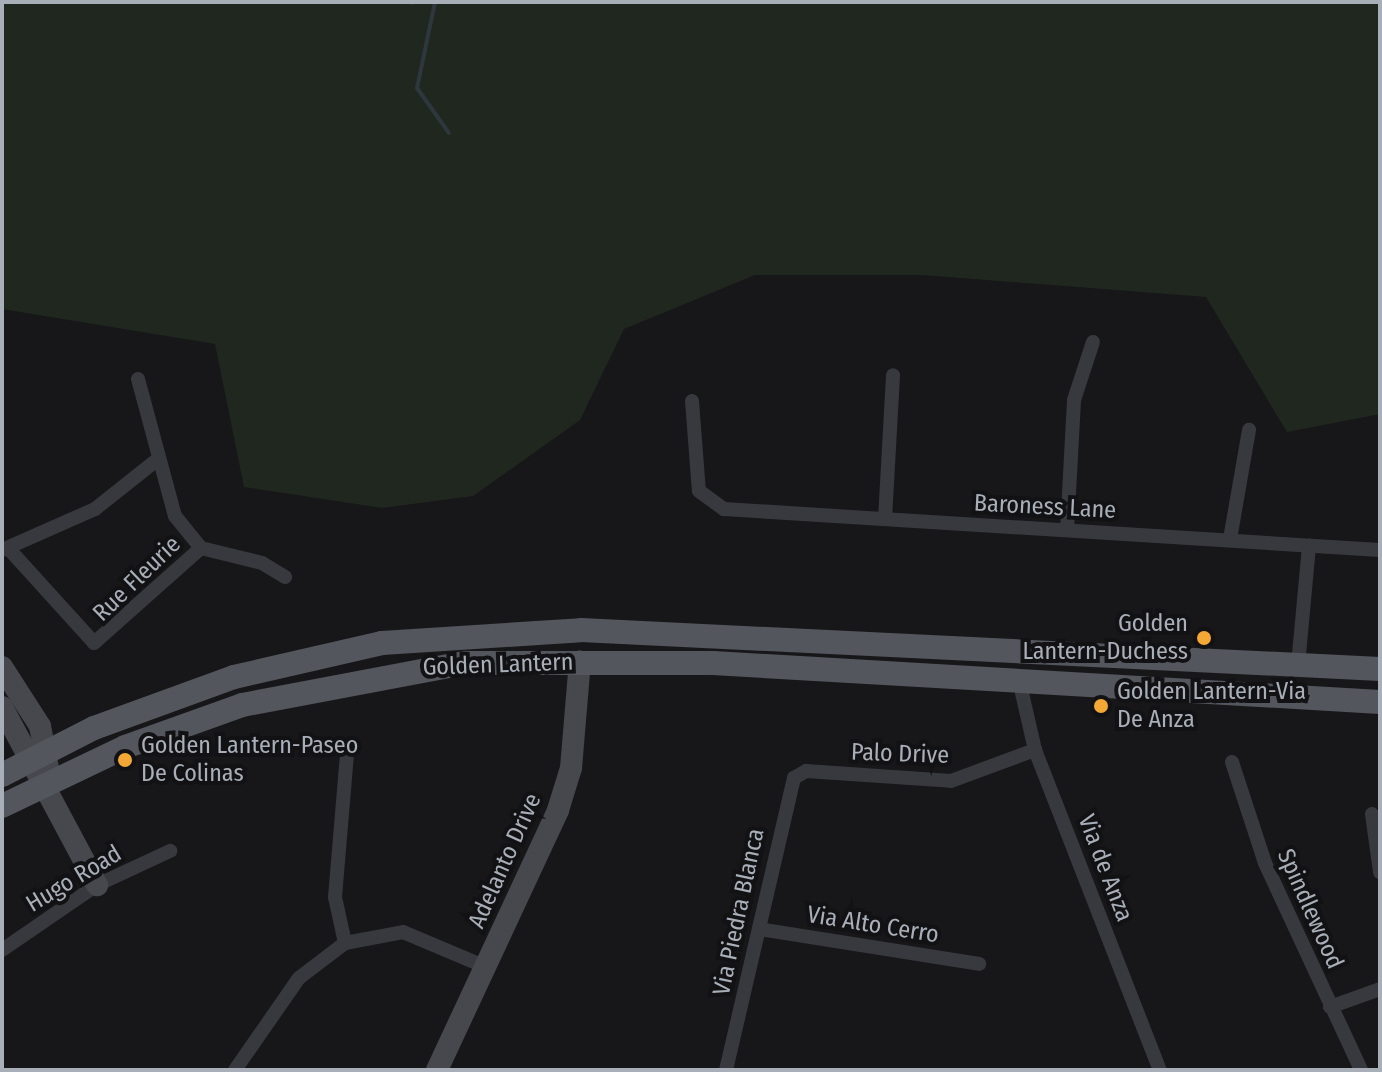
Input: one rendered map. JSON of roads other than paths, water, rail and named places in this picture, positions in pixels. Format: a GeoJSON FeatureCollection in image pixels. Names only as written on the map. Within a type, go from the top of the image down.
{"type":"FeatureCollection","features":[{"type":"Feature","properties":{"kind":"main road","name":"Golden Lantern"},"geometry":{"type":"LineString","coordinates":[[2,775],[41,754],[265,668],[322,652],[461,638],[581,630],[981,652],[1019,651],[1380,669]]}},
{"type":"Feature","properties":{"kind":"main road"},"geometry":{"type":"LineString","coordinates":[[461,638],[556,643],[580,661],[590,646],[665,644],[697,634]]}},
{"type":"Feature","properties":{"kind":"main road"},"geometry":{"type":"LineString","coordinates":[[981,652],[987,665],[1019,680],[1046,653]]}},
{"type":"Feature","properties":{"kind":"main road","name":"Golden Lantern"},"geometry":{"type":"LineString","coordinates":[[2,806],[47,781],[290,692],[417,667],[580,661],[1019,680],[1380,702]]}},
{"type":"Feature","properties":{"kind":"main road"},"geometry":{"type":"LineString","coordinates":[[1265,694],[1298,665],[1329,682],[1340,699]]}},
{"type":"Feature","properties":{"kind":"street"},"geometry":{"type":"LineString","coordinates":[[1067,530],[1074,400],[1093,342]]}},
{"type":"Feature","properties":{"kind":"street"},"geometry":{"type":"LineString","coordinates":[[885,519],[893,375]]}},
{"type":"Feature","properties":{"kind":"street"},"geometry":{"type":"LineString","coordinates":[[138,379],[175,516],[201,548],[262,563],[285,577]]}},
{"type":"Feature","properties":{"kind":"street","name":"Baroness Lane"},"geometry":{"type":"LineString","coordinates":[[692,401],[699,491],[709,505],[1380,550]]}},
{"type":"Feature","properties":{"kind":"street"},"geometry":{"type":"LineString","coordinates":[[1230,539],[1249,430]]}},
{"type":"Feature","properties":{"kind":"street"},"geometry":{"type":"LineString","coordinates":[[5,549],[95,509],[158,459]]}},
{"type":"Feature","properties":{"kind":"street"},"geometry":{"type":"LineString","coordinates":[[1298,665],[1309,546]]}},
{"type":"Feature","properties":{"kind":"street","name":"Rue Fleurie"},"geometry":{"type":"LineString","coordinates":[[5,549],[87,639],[104,641],[201,548]]}},
{"type":"Feature","properties":{"kind":"street","name":"Adelanto Drive"},"geometry":{"type":"LineString","coordinates":[[437,1070],[486,967],[571,768],[580,661]]}},
{"type":"Feature","properties":{"kind":"street"},"geometry":{"type":"LineString","coordinates":[[2,667],[41,754],[47,781],[97,885]]}},
{"type":"Feature","properties":{"kind":"street","name":"Via de Anza"},"geometry":{"type":"LineString","coordinates":[[1019,680],[1035,750],[1155,1068]]}},
{"type":"Feature","properties":{"kind":"street"},"geometry":{"type":"LineString","coordinates":[[2,707],[41,754]]}},
{"type":"Feature","properties":{"kind":"street","name":"Palo Drive"},"geometry":{"type":"LineString","coordinates":[[806,771],[951,781],[1035,750]]}},
{"type":"Feature","properties":{"kind":"street"},"geometry":{"type":"LineString","coordinates":[[345,943],[335,897],[347,753]]}},
{"type":"Feature","properties":{"kind":"street","name":"Spindlewood"},"geometry":{"type":"LineString","coordinates":[[1232,762],[1265,863],[1361,1070]]}},
{"type":"Feature","properties":{"kind":"street","name":"Via Piedra Blanca"},"geometry":{"type":"LineString","coordinates":[[726,1070],[788,790],[806,771]]}},
{"type":"Feature","properties":{"kind":"street"},"geometry":{"type":"LineString","coordinates":[[1372,814],[1380,872]]}},
{"type":"Feature","properties":{"kind":"street","name":"Hugo Road"},"geometry":{"type":"LineString","coordinates":[[2,950],[97,885],[170,851]]}},
{"type":"Feature","properties":{"kind":"street","name":"Via Alto Cerro"},"geometry":{"type":"LineString","coordinates":[[759,929],[979,964]]}},
{"type":"Feature","properties":{"kind":"street"},"geometry":{"type":"LineString","coordinates":[[235,1070],[299,978],[345,943],[403,932],[486,967]]}},
{"type":"Feature","properties":{"kind":"street"},"geometry":{"type":"LineString","coordinates":[[1330,1007],[1380,989]]}},
{"type":"Feature","properties":{"kind":"waterway"},"geometry":{"type":"LineString","coordinates":[[435,2],[417,88],[449,133]]}},
{"type":"Feature","properties":{"kind":"place","name":"Golden Lantern-Duchess"},"geometry":{"type":"Point","coordinates":[1204,638]}},
{"type":"Feature","properties":{"kind":"place","name":"Golden Lantern-Via De Anza"},"geometry":{"type":"Point","coordinates":[1101,706]}},
{"type":"Feature","properties":{"kind":"place","name":"Golden Lantern-Paseo De Colinas"},"geometry":{"type":"Point","coordinates":[125,760]}}]}
